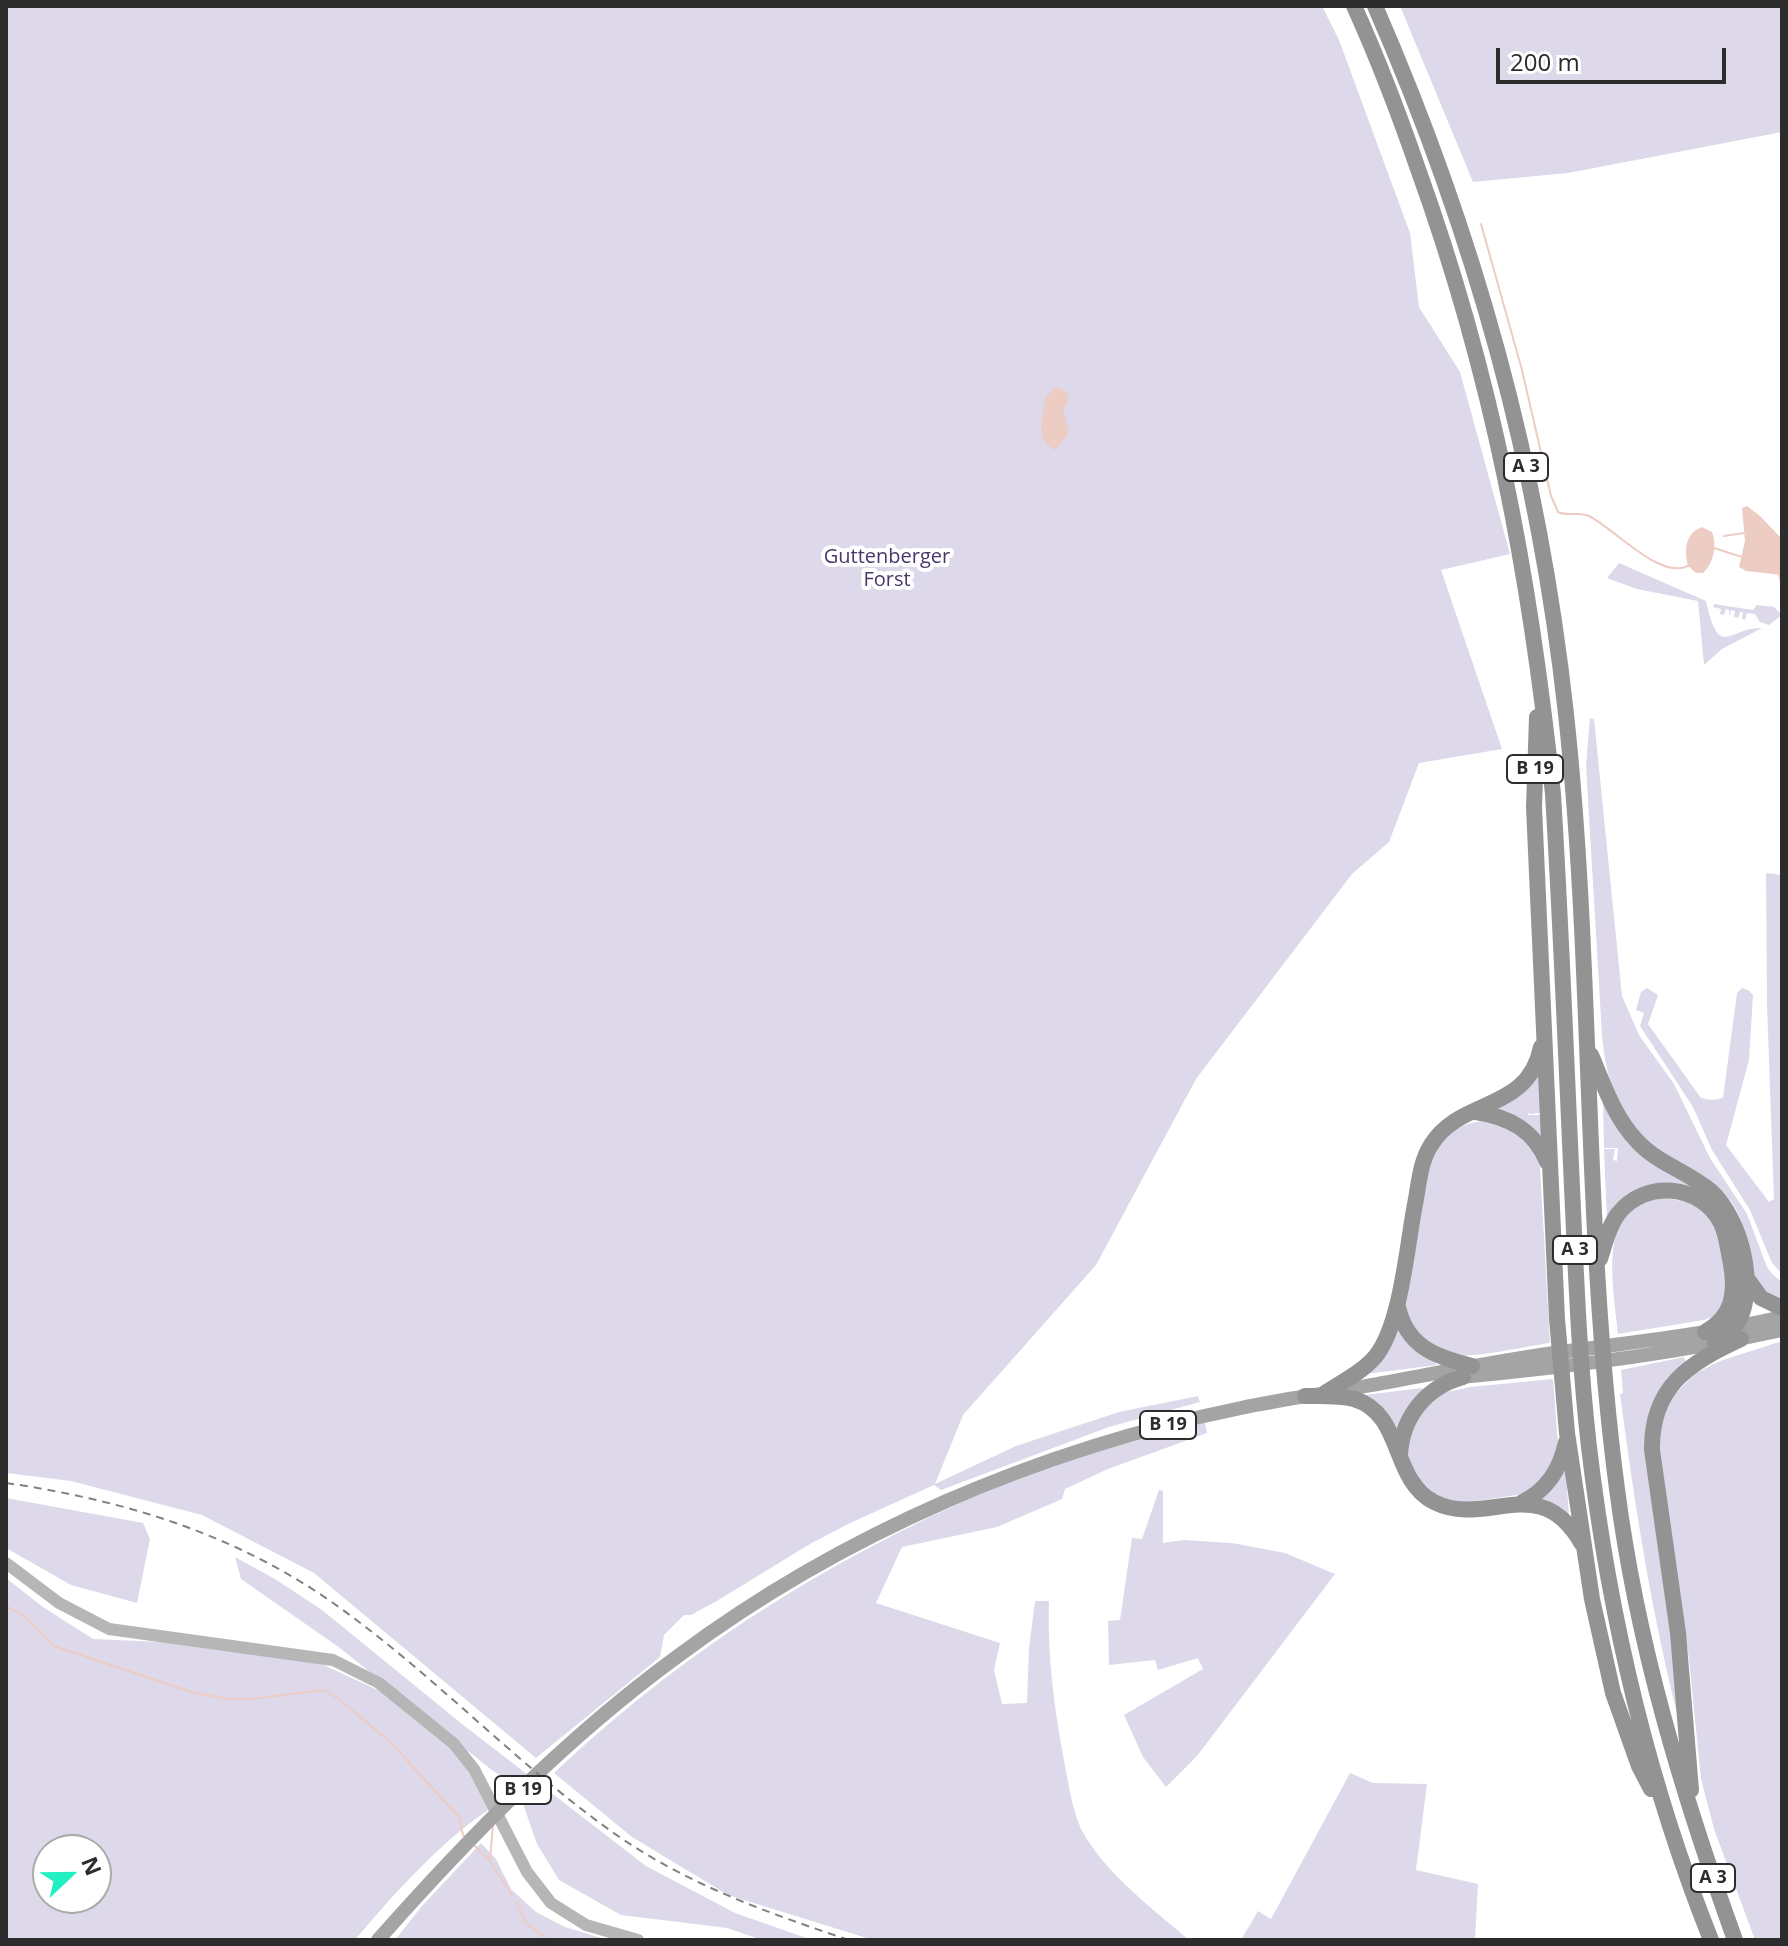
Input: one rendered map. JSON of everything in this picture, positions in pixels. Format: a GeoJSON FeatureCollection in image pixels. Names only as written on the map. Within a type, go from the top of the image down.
{"type":"FeatureCollection","features":[{"type":"Feature","properties":{"kind":"highway","name":"A 3"},"geometry":{"type":"LineString","coordinates":[[1354,6],[1410,144],[1441,233],[1507,475],[1539,671],[1553,794],[1578,1318],[1588,1445],[1618,1628],[1640,1725],[1669,1821],[1711,1940]]}},
{"type":"Feature","properties":{"kind":"highway","name":"A 3"},"geometry":{"type":"LineString","coordinates":[[1375,6],[1425,125],[1476,271],[1528,474],[1566,713],[1575,816],[1597,1268],[1607,1403],[1627,1553],[1653,1678],[1692,1816],[1735,1940]]}},
{"type":"Feature","properties":{"kind":"highway","name":"B 19"},"geometry":{"type":"LineString","coordinates":[[1476,1112],[1509,1096],[1527,1080],[1537,1061],[1545,1026],[1534,807],[1539,671]]}},
{"type":"Feature","properties":{"kind":"highway","name":"A 3"},"geometry":{"type":"LineString","coordinates":[[1545,1026],[1557,1319],[1567,1433],[1592,1599],[1613,1693],[1639,1766],[1669,1821]]}},
{"type":"Feature","properties":{"kind":"highway","name":"A 3"},"geometry":{"type":"LineString","coordinates":[[1586,1043],[1612,1105],[1630,1134],[1653,1156],[1703,1185],[1726,1208],[1739,1236],[1740,1280],[1746,1300],[1738,1333]]}},
{"type":"Feature","properties":{"kind":"highway","name":"A 3"},"geometry":{"type":"LineString","coordinates":[[1476,1112],[1496,1115],[1521,1127],[1539,1145],[1550,1171]]}},
{"type":"Feature","properties":{"kind":"highway"},"geometry":{"type":"LineString","coordinates":[[1468,1372],[1419,1346],[1404,1326],[1397,1300],[1427,1151],[1447,1127],[1476,1112]]}},
{"type":"Feature","properties":{"kind":"highway"},"geometry":{"type":"LineString","coordinates":[[1597,1268],[1610,1228],[1623,1209],[1642,1195],[1673,1190],[1697,1198],[1717,1216],[1725,1231],[1740,1280],[1761,1298],[1782,1308]]}},
{"type":"Feature","properties":{"kind":"highway"},"geometry":{"type":"LineString","coordinates":[[1709,1338],[1727,1313],[1740,1280]]}},
{"type":"Feature","properties":{"kind":"highway","name":"B 19"},"geometry":{"type":"LineString","coordinates":[[1325,1393],[1363,1368],[1380,1351],[1391,1329],[1397,1300]]}},
{"type":"Feature","properties":{"kind":"highway"},"geometry":{"type":"LineString","coordinates":[[1709,1338],[1738,1333]]}},
{"type":"Feature","properties":{"kind":"highway"},"geometry":{"type":"LineString","coordinates":[[1692,1816],[1678,1633],[1652,1450],[1652,1430],[1661,1401],[1679,1376],[1738,1333]]}},
{"type":"Feature","properties":{"kind":"highway","name":"B 19"},"geometry":{"type":"LineString","coordinates":[[1400,1461],[1403,1435],[1419,1404],[1440,1386],[1468,1372]]}},
{"type":"Feature","properties":{"kind":"highway"},"geometry":{"type":"LineString","coordinates":[[1305,1396],[1352,1399],[1371,1408],[1389,1428],[1400,1461],[1418,1490],[1438,1504],[1461,1509],[1521,1503],[1535,1495],[1552,1478],[1562,1460],[1567,1433]]}},
{"type":"Feature","properties":{"kind":"highway","name":"A 3"},"geometry":{"type":"LineString","coordinates":[[1521,1503],[1545,1509],[1560,1518],[1572,1528],[1585,1550]]}},
{"type":"Feature","properties":{"kind":"main road"},"geometry":{"type":"LineString","coordinates":[[1738,1333],[1782,1317]]}},
{"type":"Feature","properties":{"kind":"main road"},"geometry":{"type":"LineString","coordinates":[[1738,1333],[1782,1330]]}},
{"type":"Feature","properties":{"kind":"main road","name":"B 19"},"geometry":{"type":"LineString","coordinates":[[378,1940],[425,1887],[598,1719],[680,1654],[758,1602],[835,1556],[907,1519],[1034,1466],[1143,1431],[1243,1407],[1371,1385],[1709,1338]]}},
{"type":"Feature","properties":{"kind":"main road"},"geometry":{"type":"LineString","coordinates":[[6,1563],[59,1603],[109,1629],[305,1655],[333,1660],[355,1669],[389,1691],[454,1744],[474,1769],[527,1872],[551,1903],[586,1925],[638,1940]]}},
{"type":"Feature","properties":{"kind":"green space","name":"Guttenberger Forst"},"geometry":{"type":"Polygon","coordinates":[[[6,6],[1322,6],[1339,40],[1410,233],[1419,307],[1460,372],[1510,554],[1441,570],[1502,749],[1419,763],[1389,842],[1352,874],[1196,1079],[1096,1265],[963,1415],[935,1484],[1016,1446],[1119,1412],[1198,1396],[1200,1402],[1109,1427],[941,1490],[934,1485],[810,1544],[715,1602],[691,1615],[684,1615],[664,1635],[660,1657],[536,1758],[314,1573],[202,1515],[71,1481],[6,1473],[6,6]]]}},
{"type":"Feature","properties":{"kind":"green space"},"geometry":{"type":"Polygon","coordinates":[[[1400,6],[1782,6],[1782,132],[1568,173],[1473,182],[1400,6]]]}},
{"type":"Feature","properties":{"kind":"green space"},"geometry":{"type":"Polygon","coordinates":[[[1619,563],[1706,601],[1711,620],[1721,636],[1762,628],[1722,649],[1704,665],[1698,601],[1637,589],[1607,578],[1619,563]]]}},
{"type":"Feature","properties":{"kind":"green space"},"geometry":{"type":"Polygon","coordinates":[[[1714,604],[1753,610],[1757,605],[1774,607],[1782,615],[1769,625],[1760,622],[1755,614],[1747,613],[1745,620],[1742,619],[1743,612],[1738,618],[1731,610],[1730,617],[1726,609],[1724,615],[1720,614],[1721,609],[1713,607],[1714,604]]]}},
{"type":"Feature","properties":{"kind":"green space"},"geometry":{"type":"Polygon","coordinates":[[[1590,718],[1594,719],[1622,996],[1639,1035],[1674,1084],[1710,1158],[1747,1214],[1767,1267],[1782,1282],[1782,1301],[1757,1283],[1751,1270],[1738,1212],[1729,1199],[1642,1138],[1621,1108],[1608,1074],[1602,1035],[1586,766],[1590,718]]]}},
{"type":"Feature","properties":{"kind":"green space"},"geometry":{"type":"Polygon","coordinates":[[[1766,873],[1782,875],[1782,1274],[1772,1263],[1750,1210],[1712,1150],[1693,1107],[1640,1026],[1644,1013],[1636,1010],[1641,992],[1647,988],[1658,995],[1648,1024],[1701,1098],[1712,1100],[1723,1098],[1737,993],[1742,988],[1753,995],[1749,1060],[1726,1145],[1769,1202],[1774,1199],[1766,873]]]}},
{"type":"Feature","properties":{"kind":"green space"},"geometry":{"type":"Polygon","coordinates":[[[1540,1066],[1542,1113],[1528,1112],[1528,1115],[1542,1115],[1543,1140],[1494,1107],[1540,1066]]]}},
{"type":"Feature","properties":{"kind":"green space"},"geometry":{"type":"Polygon","coordinates":[[[1603,1099],[1694,1187],[1693,1191],[1673,1186],[1607,1222],[1604,1149],[1615,1149],[1613,1160],[1617,1161],[1618,1148],[1604,1148],[1603,1099]]]}},
{"type":"Feature","properties":{"kind":"green space"},"geometry":{"type":"Polygon","coordinates":[[[1482,1121],[1503,1127],[1525,1140],[1540,1167],[1550,1343],[1460,1356],[1444,1353],[1422,1339],[1405,1311],[1405,1301],[1420,1206],[1433,1153],[1441,1140],[1453,1131],[1482,1121]]]}},
{"type":"Feature","properties":{"kind":"green space"},"geometry":{"type":"Polygon","coordinates":[[[1656,1196],[1696,1204],[1717,1227],[1728,1283],[1726,1302],[1714,1316],[1704,1320],[1618,1334],[1612,1266],[1617,1231],[1623,1217],[1633,1206],[1656,1196]]]}},
{"type":"Feature","properties":{"kind":"green space"},"geometry":{"type":"Polygon","coordinates":[[[1396,1318],[1437,1365],[1366,1374],[1396,1318]]]}},
{"type":"Feature","properties":{"kind":"green space"},"geometry":{"type":"Polygon","coordinates":[[[1782,1341],[1782,1940],[1755,1940],[1714,1829],[1701,1779],[1689,1659],[1659,1467],[1659,1427],[1668,1401],[1696,1373],[1720,1361],[1782,1341]]]}},
{"type":"Feature","properties":{"kind":"green space"},"geometry":{"type":"Polygon","coordinates":[[[1684,1357],[1686,1362],[1667,1381],[1654,1401],[1647,1423],[1644,1450],[1671,1633],[1681,1728],[1645,1562],[1620,1394],[1623,1393],[1621,1370],[1684,1357]]]}},
{"type":"Feature","properties":{"kind":"green space"},"geometry":{"type":"Polygon","coordinates":[[[1553,1379],[1558,1443],[1551,1471],[1523,1494],[1464,1503],[1439,1497],[1418,1479],[1407,1457],[1412,1421],[1442,1393],[1470,1387],[1553,1379]]]}},
{"type":"Feature","properties":{"kind":"green space"},"geometry":{"type":"Polygon","coordinates":[[[1422,1388],[1424,1391],[1399,1432],[1365,1395],[1422,1388]]]}},
{"type":"Feature","properties":{"kind":"green space"},"geometry":{"type":"Polygon","coordinates":[[[1205,1423],[1207,1433],[1108,1469],[1065,1489],[1062,1499],[997,1527],[902,1547],[876,1603],[1000,1643],[994,1670],[1002,1704],[1027,1703],[1035,1601],[1049,1601],[1049,1644],[1055,1707],[1078,1821],[1095,1851],[1119,1879],[1189,1940],[873,1940],[728,1895],[632,1837],[554,1773],[607,1725],[719,1639],[838,1565],[900,1532],[1029,1474],[1094,1452],[1205,1423]]]}},
{"type":"Feature","properties":{"kind":"green space"},"geometry":{"type":"Polygon","coordinates":[[[1564,1470],[1566,1475],[1569,1516],[1540,1502],[1564,1470]]]}},
{"type":"Feature","properties":{"kind":"green space"},"geometry":{"type":"Polygon","coordinates":[[[1159,1490],[1163,1491],[1163,1543],[1184,1540],[1232,1543],[1285,1553],[1335,1574],[1197,1756],[1166,1787],[1143,1757],[1124,1715],[1203,1669],[1198,1658],[1158,1670],[1155,1660],[1109,1665],[1108,1621],[1120,1620],[1132,1538],[1142,1539],[1159,1490]]]}},
{"type":"Feature","properties":{"kind":"green space"},"geometry":{"type":"Polygon","coordinates":[[[6,1498],[143,1523],[150,1539],[137,1603],[71,1585],[6,1548],[6,1498]]]}},
{"type":"Feature","properties":{"kind":"green space"},"geometry":{"type":"Polygon","coordinates":[[[235,1557],[322,1610],[462,1724],[646,1866],[735,1913],[812,1940],[762,1940],[727,1928],[621,1915],[559,1880],[537,1844],[523,1804],[508,1779],[493,1771],[340,1648],[241,1579],[235,1557]]]}},
{"type":"Feature","properties":{"kind":"green space"},"geometry":{"type":"Polygon","coordinates":[[[6,1578],[43,1607],[93,1639],[162,1642],[315,1661],[380,1691],[460,1757],[490,1809],[436,1852],[355,1940],[6,1940],[6,1578]]]}},
{"type":"Feature","properties":{"kind":"green space"},"geometry":{"type":"Polygon","coordinates":[[[1350,1773],[1373,1783],[1427,1784],[1416,1870],[1478,1884],[1475,1940],[1241,1940],[1258,1911],[1271,1919],[1350,1773]]]}},
{"type":"Feature","properties":{"kind":"green space"},"geometry":{"type":"Polygon","coordinates":[[[481,1843],[496,1859],[511,1889],[536,1912],[565,1927],[608,1940],[395,1940],[481,1843]]]}},
{"type":"Feature","properties":{"kind":"shaded area"},"geometry":{"type":"Polygon","coordinates":[[[1055,387],[1068,394],[1063,410],[1069,432],[1056,450],[1044,441],[1041,428],[1045,398],[1055,387]]]}},
{"type":"Feature","properties":{"kind":"shaded area"},"geometry":{"type":"Polygon","coordinates":[[[1747,506],[1782,539],[1782,575],[1746,571],[1739,567],[1745,541],[1742,508],[1747,506]]]}},
{"type":"Feature","properties":{"kind":"shaded area"},"geometry":{"type":"Polygon","coordinates":[[[1702,527],[1712,532],[1714,548],[1707,569],[1696,573],[1688,566],[1686,549],[1689,538],[1702,527]]]}},
{"type":"Feature","properties":{"kind":"waterway"},"geometry":{"type":"LineString","coordinates":[[1481,224],[1522,370],[1551,496],[1558,512],[1589,516],[1664,566],[1688,566]]}},
{"type":"Feature","properties":{"kind":"waterway"},"geometry":{"type":"LineString","coordinates":[[1724,536],[1744,533]]}},
{"type":"Feature","properties":{"kind":"waterway"},"geometry":{"type":"LineString","coordinates":[[1714,548],[1742,557]]}},
{"type":"Feature","properties":{"kind":"waterway"},"geometry":{"type":"LineString","coordinates":[[1779,575],[1782,585]]}},
{"type":"Feature","properties":{"kind":"waterway"},"geometry":{"type":"LineString","coordinates":[[6,1606],[26,1617],[54,1646],[191,1692],[227,1699],[250,1699],[324,1690],[391,1743],[459,1817],[466,1838]]}},
{"type":"Feature","properties":{"kind":"waterway"},"geometry":{"type":"LineString","coordinates":[[490,1859],[493,1825]]}},
{"type":"Feature","properties":{"kind":"waterway"},"geometry":{"type":"LineString","coordinates":[[474,1845],[490,1861],[512,1895]]}},
{"type":"Feature","properties":{"kind":"waterway"},"geometry":{"type":"LineString","coordinates":[[516,1902],[526,1923],[548,1940]]}},
{"type":"Feature","properties":{"kind":"railway"},"geometry":{"type":"LineString","coordinates":[[6,1483],[88,1498],[168,1520],[206,1534],[281,1570],[357,1620],[541,1777],[618,1836],[701,1883],[759,1908],[849,1940]]}}]}
